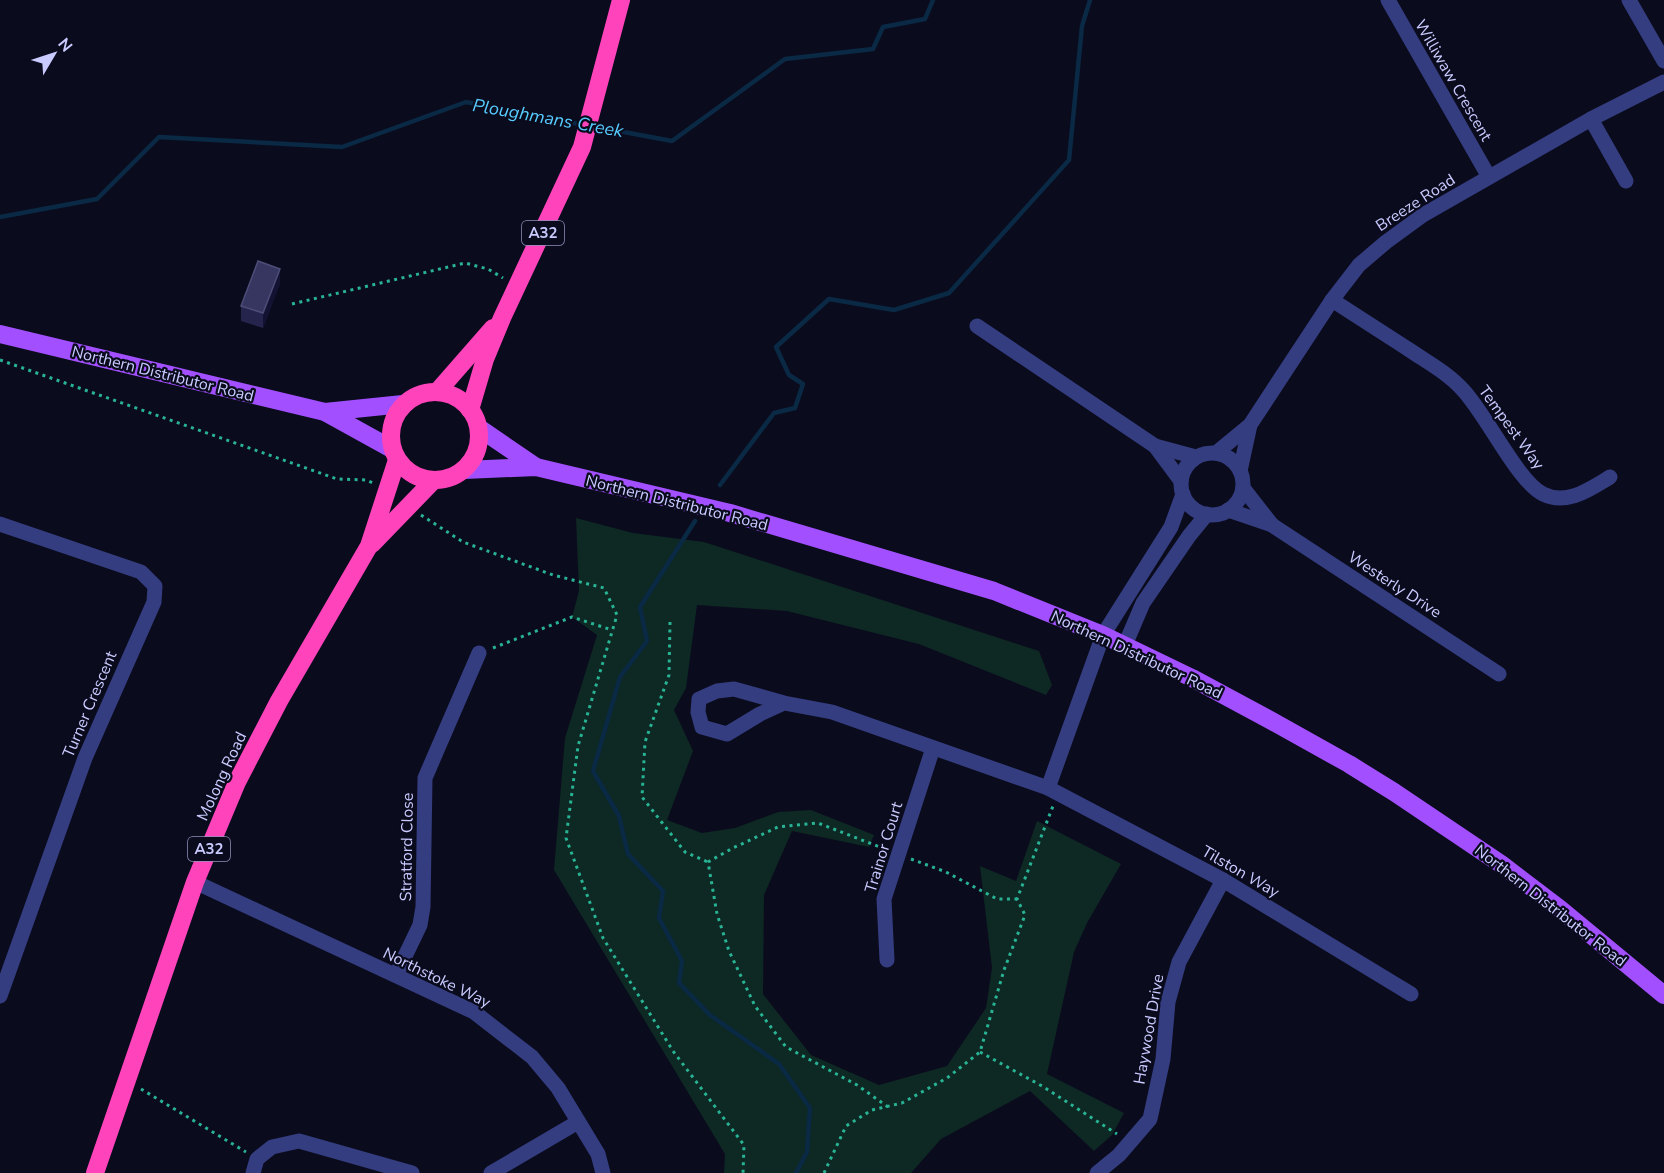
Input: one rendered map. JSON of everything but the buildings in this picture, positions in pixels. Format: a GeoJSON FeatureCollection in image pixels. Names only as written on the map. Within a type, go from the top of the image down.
{"type":"FeatureCollection","features":[{"type":"Feature","properties":{"kind":"highway","name":"A32"},"geometry":{"type":"LineString","coordinates":[[470,410],[485,359],[502,318],[582,147],[621,0]]}},
{"type":"Feature","properties":{"kind":"highway","name":"A32"},"geometry":{"type":"LineString","coordinates":[[437,392],[502,318]]}},
{"type":"Feature","properties":{"kind":"highway"},"geometry":{"type":"LineString","coordinates":[[403,404],[417,395],[437,392],[457,398],[470,410],[479,428],[477,451],[464,470]]}},
{"type":"Feature","properties":{"kind":"highway","name":"A32"},"geometry":{"type":"LineString","coordinates":[[395,455],[390,432],[393,420],[403,404]]}},
{"type":"Feature","properties":{"kind":"highway"},"geometry":{"type":"LineString","coordinates":[[395,455],[415,476],[433,481]]}},
{"type":"Feature","properties":{"kind":"highway","name":"Molong Road"},"geometry":{"type":"LineString","coordinates":[[95,1173],[195,882],[237,782],[279,701],[369,546],[388,489],[395,455]]}},
{"type":"Feature","properties":{"kind":"highway","name":"A32"},"geometry":{"type":"LineString","coordinates":[[433,481],[448,479],[464,470]]}},
{"type":"Feature","properties":{"kind":"highway","name":"Molong Road"},"geometry":{"type":"LineString","coordinates":[[369,546],[433,481]]}},
{"type":"Feature","properties":{"kind":"main road","name":"Northern Distributor Road"},"geometry":{"type":"LineString","coordinates":[[0,334],[325,412],[395,455]]}},
{"type":"Feature","properties":{"kind":"main road","name":"Northern Distributor Road"},"geometry":{"type":"LineString","coordinates":[[325,412],[403,404]]}},
{"type":"Feature","properties":{"kind":"main road","name":"Northern Distributor Road"},"geometry":{"type":"LineString","coordinates":[[479,428],[536,466]]}},
{"type":"Feature","properties":{"kind":"main road","name":"Northern Distributor Road"},"geometry":{"type":"LineString","coordinates":[[464,470],[536,466],[730,513],[958,579],[1103,635],[1192,678],[1309,741],[1447,826],[1560,909],[1664,995]]}},
{"type":"Feature","properties":{"kind":"street","name":"Williwaw Crescent"},"geometry":{"type":"LineString","coordinates":[[1388,0],[1490,177]]}},
{"type":"Feature","properties":{"kind":"street"},"geometry":{"type":"LineString","coordinates":[[1629,0],[1664,61]]}},
{"type":"Feature","properties":{"kind":"street","name":"Breeze Road"},"geometry":{"type":"LineString","coordinates":[[1216,453],[1250,424],[1332,300],[1359,265],[1386,242],[1423,215],[1592,119],[1664,82]]}},
{"type":"Feature","properties":{"kind":"street"},"geometry":{"type":"LineString","coordinates":[[1592,119],[1626,181]]}},
{"type":"Feature","properties":{"kind":"street","name":"Tempest Way"},"geometry":{"type":"LineString","coordinates":[[1332,300],[1443,372],[1462,388],[1478,407],[1524,478],[1542,494],[1563,499],[1577,496],[1610,477]]}},
{"type":"Feature","properties":{"kind":"street"},"geometry":{"type":"LineString","coordinates":[[977,326],[1155,446],[1196,457]]}},
{"type":"Feature","properties":{"kind":"street","name":"Breeze Road"},"geometry":{"type":"LineString","coordinates":[[1240,471],[1250,424]]}},
{"type":"Feature","properties":{"kind":"street"},"geometry":{"type":"LineString","coordinates":[[1053,790],[1103,635],[1172,527],[1182,487],[1188,463],[1205,453],[1216,453],[1230,459],[1240,471],[1243,488],[1238,501],[1228,510],[1215,515],[1197,511],[1188,504],[1182,487],[1155,446]]}},
{"type":"Feature","properties":{"kind":"street","name":"Westerly Drive"},"geometry":{"type":"LineString","coordinates":[[1243,488],[1272,525]]}},
{"type":"Feature","properties":{"kind":"street","name":"Westerly Drive"},"geometry":{"type":"LineString","coordinates":[[1228,510],[1272,525],[1499,674]]}},
{"type":"Feature","properties":{"kind":"street"},"geometry":{"type":"LineString","coordinates":[[1125,645],[1143,603],[1207,514]]}},
{"type":"Feature","properties":{"kind":"street","name":"Turner Crescent"},"geometry":{"type":"LineString","coordinates":[[0,524],[141,572],[155,586],[154,602],[85,758],[6,962],[0,996]]}},
{"type":"Feature","properties":{"kind":"street","name":"Stratford Close"},"geometry":{"type":"LineString","coordinates":[[396,975],[420,925],[423,907],[425,778],[480,653]]}},
{"type":"Feature","properties":{"kind":"street","name":"Tilston Way"},"geometry":{"type":"LineString","coordinates":[[784,704],[760,714],[727,734],[702,727],[698,712],[699,699],[734,689],[784,704],[832,712],[1053,790],[1222,880],[1411,994]]}},
{"type":"Feature","properties":{"kind":"street","name":"Trainor Court"},"geometry":{"type":"LineString","coordinates":[[886,960],[884,898],[933,748]]}},
{"type":"Feature","properties":{"kind":"street","name":"Haywood Drive"},"geometry":{"type":"LineString","coordinates":[[1097,1173],[1119,1155],[1150,1119],[1163,1059],[1168,1002],[1179,962],[1222,880]]}},
{"type":"Feature","properties":{"kind":"street","name":"Northstoke Way"},"geometry":{"type":"LineString","coordinates":[[195,882],[474,1012],[531,1057],[558,1088],[598,1154],[603,1173]]}},
{"type":"Feature","properties":{"kind":"street"},"geometry":{"type":"LineString","coordinates":[[491,1173],[578,1122]]}},
{"type":"Feature","properties":{"kind":"street"},"geometry":{"type":"LineString","coordinates":[[255,1166],[272,1147],[299,1141],[412,1173]]}},
{"type":"Feature","properties":{"kind":"path"},"geometry":{"type":"LineString","coordinates":[[292,304],[465,263],[488,269],[517,286]]}},
{"type":"Feature","properties":{"kind":"path"},"geometry":{"type":"LineString","coordinates":[[0,360],[337,479],[366,480],[388,489]]}},
{"type":"Feature","properties":{"kind":"path"},"geometry":{"type":"LineString","coordinates":[[408,506],[463,542],[553,574],[604,588],[617,615],[578,746],[566,838],[603,938],[673,1051],[744,1145],[743,1173]]}},
{"type":"Feature","properties":{"kind":"path"},"geometry":{"type":"LineString","coordinates":[[480,653],[572,617],[612,630]]}},
{"type":"Feature","properties":{"kind":"path"},"geometry":{"type":"LineString","coordinates":[[670,622],[669,675],[645,742],[642,797],[686,852],[708,862]]}},
{"type":"Feature","properties":{"kind":"path"},"geometry":{"type":"LineString","coordinates":[[824,1173],[846,1126],[872,1110],[902,1103],[947,1077],[980,1052],[1004,970],[1025,915],[1017,899],[1053,790]]}},
{"type":"Feature","properties":{"kind":"path"},"geometry":{"type":"LineString","coordinates":[[708,862],[778,827],[818,823],[946,872],[998,899],[1017,899]]}},
{"type":"Feature","properties":{"kind":"path"},"geometry":{"type":"LineString","coordinates":[[708,862],[717,914],[729,951],[756,1006],[786,1047],[857,1084],[888,1107]]}},
{"type":"Feature","properties":{"kind":"path"},"geometry":{"type":"LineString","coordinates":[[980,1052],[1042,1086],[1129,1142]]}},
{"type":"Feature","properties":{"kind":"path"},"geometry":{"type":"LineString","coordinates":[[126,1080],[255,1166]]}},
{"type":"Feature","properties":{"kind":"green space"},"geometry":{"type":"Polygon","coordinates":[[[576,518],[633,533],[704,542],[1039,651],[1052,685],[1046,695],[919,644],[787,611],[697,605],[686,688],[674,710],[693,751],[667,820],[702,833],[735,828],[778,812],[811,810],[874,835],[869,847],[792,831],[764,895],[763,994],[811,1055],[879,1085],[947,1066],[986,1008],[992,968],[980,866],[1016,881],[1037,821],[1121,864],[1087,923],[1074,952],[1047,1074],[1124,1113],[1112,1135],[1094,1151],[1030,1091],[941,1139],[911,1173],[724,1173],[725,1154],[554,870],[565,738],[597,635],[572,617],[579,591],[576,518]]]}},
{"type":"Feature","properties":{"kind":"waterway","name":"Ploughmans Creek"},"geometry":{"type":"LineString","coordinates":[[592,126],[672,141],[785,59],[873,49],[883,27],[925,19],[933,0]]}},
{"type":"Feature","properties":{"kind":"waterway"},"geometry":{"type":"LineString","coordinates":[[720,485],[774,413],[795,408],[803,384],[789,375],[776,347],[829,299],[894,310],[949,293],[1069,160],[1082,26],[1090,0]]}},
{"type":"Feature","properties":{"kind":"waterway","name":"Ploughmans Creek"},"geometry":{"type":"LineString","coordinates":[[0,217],[97,199],[159,137],[342,147],[466,102],[584,125]]}},
{"type":"Feature","properties":{"kind":"waterway"},"geometry":{"type":"LineString","coordinates":[[695,521],[640,607],[647,641],[620,677],[593,771],[619,816],[628,854],[663,891],[659,918],[682,961],[679,983],[710,1015],[779,1064],[810,1108],[807,1152],[796,1173]]}}]}
